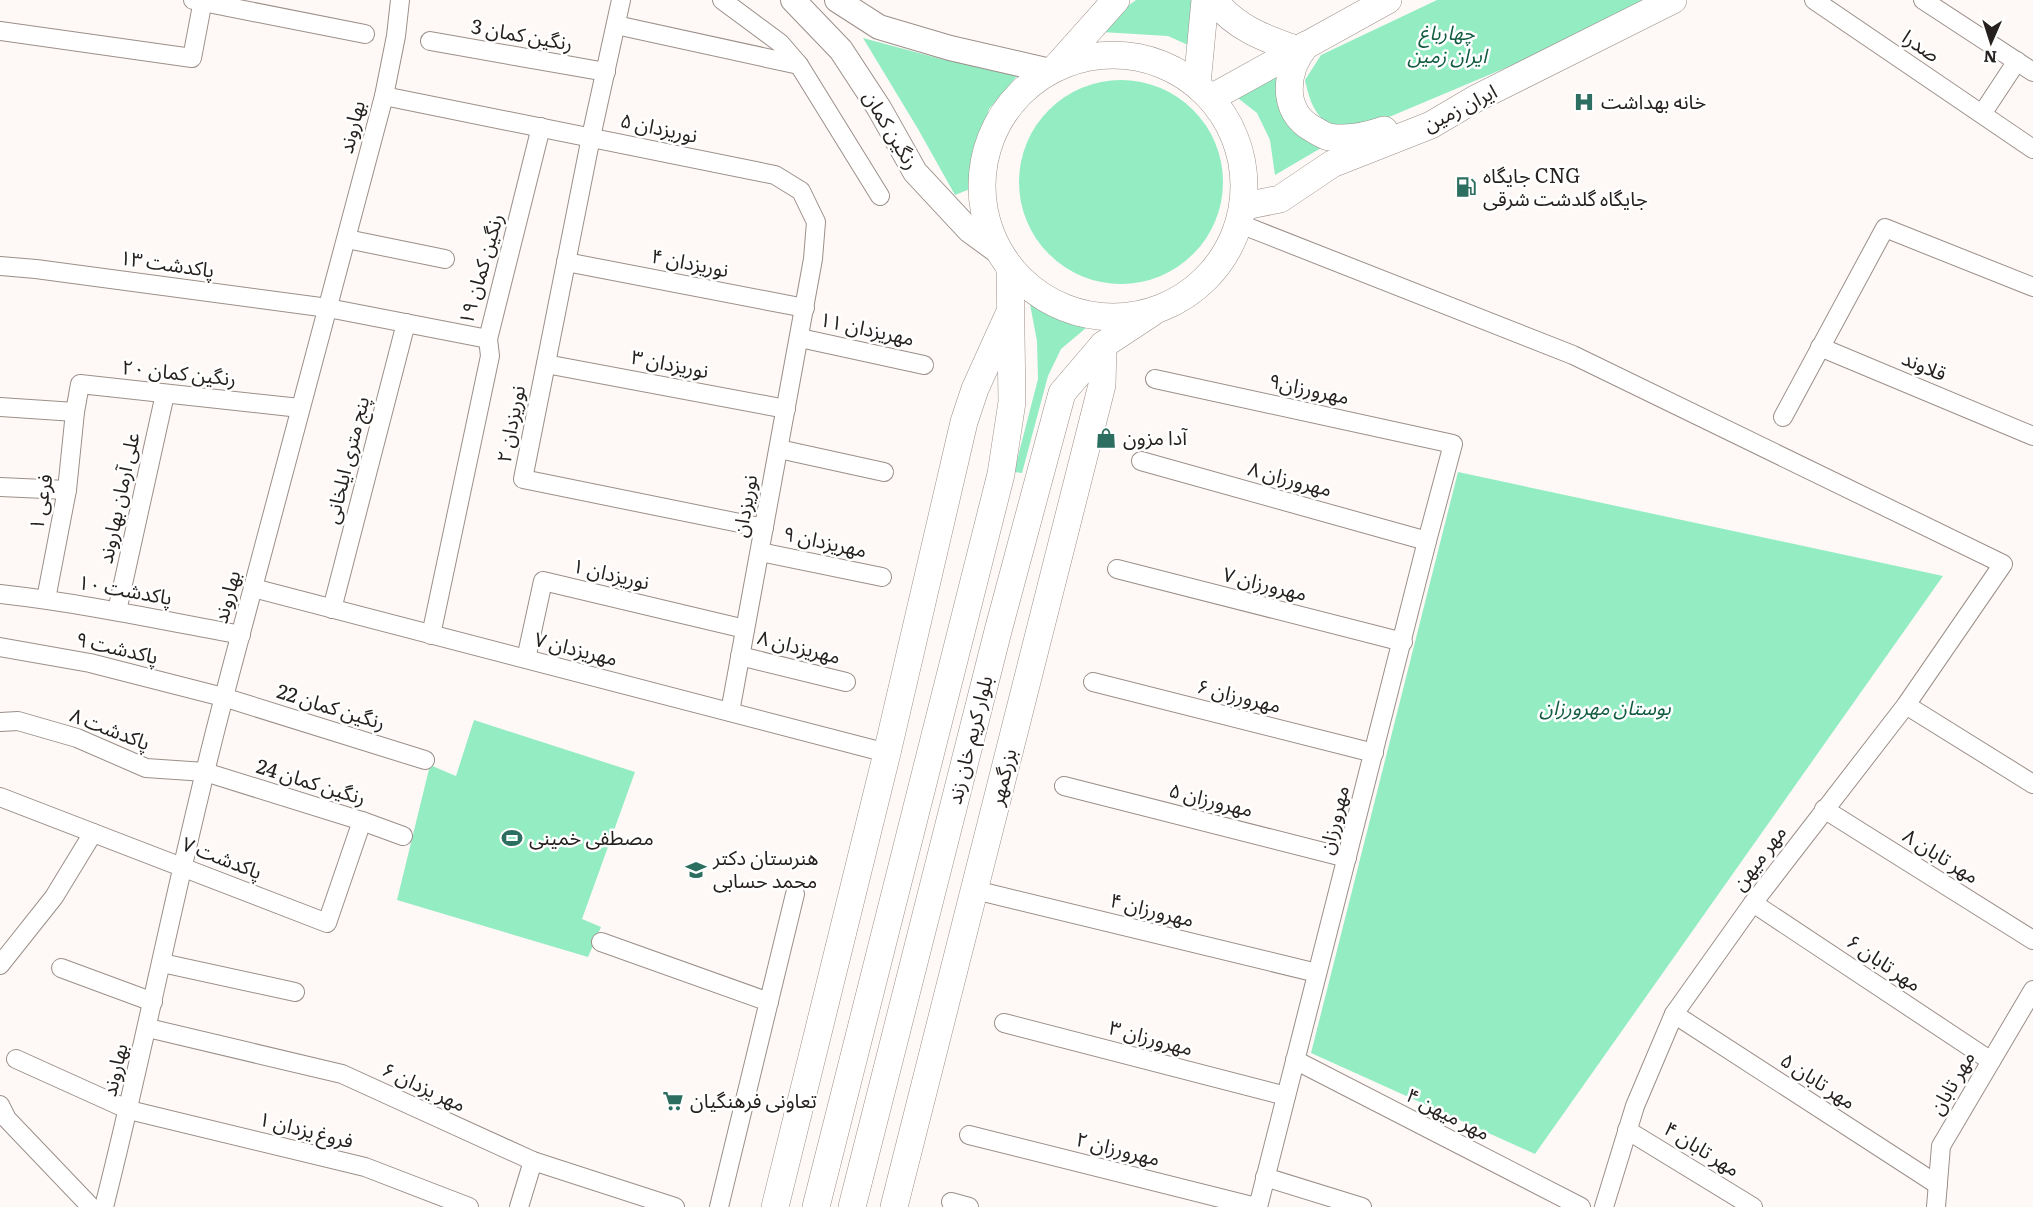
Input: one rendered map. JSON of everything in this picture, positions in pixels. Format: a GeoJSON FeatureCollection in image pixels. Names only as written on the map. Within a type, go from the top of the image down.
{"type":"FeatureCollection","features":[{"type":"Feature","properties":{"kind":"main road"},"geometry":{"type":"LineString","coordinates":[[1088,32],[1096,0]]}},
{"type":"Feature","properties":{"kind":"main road"},"geometry":{"type":"LineString","coordinates":[[1053,69],[1116,0]]}},
{"type":"Feature","properties":{"kind":"main road"},"geometry":{"type":"LineString","coordinates":[[1204,91],[1205,0]]}},
{"type":"Feature","properties":{"kind":"main road"},"geometry":{"type":"LineString","coordinates":[[1214,0],[1224,13],[1245,29],[1302,48]]}},
{"type":"Feature","properties":{"kind":"main road","name":"ایران زمین"},"geometry":{"type":"LineString","coordinates":[[1243,215],[1280,199],[1332,164],[1431,125],[1474,99],[1673,0]]}},
{"type":"Feature","properties":{"kind":"main road"},"geometry":{"type":"LineString","coordinates":[[1204,91],[1302,48],[1374,4]]}},
{"type":"Feature","properties":{"kind":"main road"},"geometry":{"type":"LineString","coordinates":[[1302,48],[1291,72],[1288,88],[1292,107],[1305,125],[1328,137],[1364,137],[1474,99]]}},
{"type":"Feature","properties":{"kind":"main road"},"geometry":{"type":"LineString","coordinates":[[1124,55],[1158,63],[1178,72],[1204,91],[1230,125],[1241,155],[1243,215],[1212,273],[1191,292],[1153,312],[1122,317],[1091,316],[1060,307],[1033,291],[1004,260],[986,221],[981,195],[982,169],[988,143],[999,119],[1015,98],[1034,80],[1053,69],[1090,56],[1124,55]]}},
{"type":"Feature","properties":{"kind":"main road","name":"بلوار کریم خان زند"},"geometry":{"type":"LineString","coordinates":[[816,1207],[1001,474],[1012,402],[1010,312],[1004,260]]}},
{"type":"Feature","properties":{"kind":"main road"},"geometry":{"type":"LineString","coordinates":[[775,1207],[887,753],[964,422],[975,389],[1010,312]]}},
{"type":"Feature","properties":{"kind":"main road","name":"بلوار کریم خان زند"},"geometry":{"type":"LineString","coordinates":[[852,1207],[995,643],[1062,393],[1102,345],[1153,312]]}},
{"type":"Feature","properties":{"kind":"main road","name":"بزرگمهر"},"geometry":{"type":"LineString","coordinates":[[894,1207],[1102,385],[1102,345]]}},
{"type":"Feature","properties":{"kind":"street","name":"بهاروند"},"geometry":{"type":"LineString","coordinates":[[104,1207],[129,1110],[205,772],[384,96],[396,36],[400,0]]}},
{"type":"Feature","properties":{"kind":"street","name":"نوریزدان ۲"},"geometry":{"type":"LineString","coordinates":[[621,0],[591,137],[523,479],[764,528]]}},
{"type":"Feature","properties":{"kind":"street"},"geometry":{"type":"LineString","coordinates":[[722,0],[780,43],[799,65],[880,196]]}},
{"type":"Feature","properties":{"kind":"street","name":"رنگین کمان"},"geometry":{"type":"LineString","coordinates":[[793,0],[841,50],[879,108],[915,172],[969,230],[1004,260]]}},
{"type":"Feature","properties":{"kind":"street"},"geometry":{"type":"LineString","coordinates":[[837,0],[879,27],[950,48],[1053,69]]}},
{"type":"Feature","properties":{"kind":"street","name":"صدرا"},"geometry":{"type":"LineString","coordinates":[[1814,0],[2033,149]]}},
{"type":"Feature","properties":{"kind":"street"},"geometry":{"type":"LineString","coordinates":[[1923,0],[2033,72]]}},
{"type":"Feature","properties":{"kind":"street"},"geometry":{"type":"LineString","coordinates":[[0,31],[192,58],[199,1],[365,34]]}},
{"type":"Feature","properties":{"kind":"street"},"geometry":{"type":"LineString","coordinates":[[616,25],[799,65]]}},
{"type":"Feature","properties":{"kind":"street","name":"رنگین کمان 3"},"geometry":{"type":"LineString","coordinates":[[430,41],[606,72]]}},
{"type":"Feature","properties":{"kind":"street"},"geometry":{"type":"LineString","coordinates":[[1982,114],[2017,61]]}},
{"type":"Feature","properties":{"kind":"street","name":"نوریزدان ۵"},"geometry":{"type":"LineString","coordinates":[[384,96],[775,175],[801,191],[816,222],[805,308]]}},
{"type":"Feature","properties":{"kind":"street","name":"رنگین کمان ۱۹"},"geometry":{"type":"LineString","coordinates":[[328,308],[488,339],[541,127]]}},
{"type":"Feature","properties":{"kind":"street","name":"مهر میهن"},"geometry":{"type":"LineString","coordinates":[[1243,215],[1573,356],[2003,564],[1906,705],[1753,903],[1674,1014],[1635,1106],[1604,1207]]}},
{"type":"Feature","properties":{"kind":"street"},"geometry":{"type":"LineString","coordinates":[[1783,417],[1885,228],[2033,287]]}},
{"type":"Feature","properties":{"kind":"street"},"geometry":{"type":"LineString","coordinates":[[347,239],[445,259]]}},
{"type":"Feature","properties":{"kind":"street","name":"نوریزدان ۴"},"geometry":{"type":"LineString","coordinates":[[566,262],[805,308]]}},
{"type":"Feature","properties":{"kind":"street","name":"پاکدشت ۱۳"},"geometry":{"type":"LineString","coordinates":[[0,266],[48,270],[328,308]]}},
{"type":"Feature","properties":{"kind":"street","name":"نوریزدان"},"geometry":{"type":"LineString","coordinates":[[730,712],[805,308]]}},
{"type":"Feature","properties":{"kind":"street","name":"پنج متری ایلخانی"},"geometry":{"type":"LineString","coordinates":[[332,609],[406,323]]}},
{"type":"Feature","properties":{"kind":"street","name":"مهریزدان ۱۱"},"geometry":{"type":"LineString","coordinates":[[800,338],[924,365]]}},
{"type":"Feature","properties":{"kind":"street"},"geometry":{"type":"LineString","coordinates":[[431,635],[490,356],[488,339]]}},
{"type":"Feature","properties":{"kind":"street","name":"قلاوند"},"geometry":{"type":"LineString","coordinates":[[1820,347],[2033,436]]}},
{"type":"Feature","properties":{"kind":"street","name":"نوریزدان ۳"},"geometry":{"type":"LineString","coordinates":[[546,364],[786,409]]}},
{"type":"Feature","properties":{"kind":"street","name":"مهرورزان۹"},"geometry":{"type":"LineString","coordinates":[[1155,379],[1454,444]]}},
{"type":"Feature","properties":{"kind":"street","name":"رنگین کمان ۲۰"},"geometry":{"type":"LineString","coordinates":[[75,412],[80,384],[300,408]]}},
{"type":"Feature","properties":{"kind":"street","name":"علی آرمان بهاروند"},"geometry":{"type":"LineString","coordinates":[[117,611],[165,394]]}},
{"type":"Feature","properties":{"kind":"street"},"geometry":{"type":"LineString","coordinates":[[0,406],[75,412]]}},
{"type":"Feature","properties":{"kind":"street","name":"فرعی ۱"},"geometry":{"type":"LineString","coordinates":[[46,599],[67,490],[75,412]]}},
{"type":"Feature","properties":{"kind":"street","name":"مهرورزان"},"geometry":{"type":"LineString","coordinates":[[1257,1207],[1427,541],[1454,444]]}},
{"type":"Feature","properties":{"kind":"street"},"geometry":{"type":"LineString","coordinates":[[779,449],[884,472]]}},
{"type":"Feature","properties":{"kind":"street","name":"مهرورزان ۸"},"geometry":{"type":"LineString","coordinates":[[1141,461],[1427,541]]}},
{"type":"Feature","properties":{"kind":"street"},"geometry":{"type":"LineString","coordinates":[[0,487],[67,490]]}},
{"type":"Feature","properties":{"kind":"street","name":"مهریزدان ۹"},"geometry":{"type":"LineString","coordinates":[[760,552],[882,577]]}},
{"type":"Feature","properties":{"kind":"street","name":"مهرورزان ۷"},"geometry":{"type":"LineString","coordinates":[[1117,569],[1402,642]]}},
{"type":"Feature","properties":{"kind":"street","name":"نوریزدان ۱"},"geometry":{"type":"LineString","coordinates":[[526,659],[543,581],[746,629]]}},
{"type":"Feature","properties":{"kind":"street","name":"مهریزدان ۷"},"geometry":{"type":"LineString","coordinates":[[253,588],[887,753]]}},
{"type":"Feature","properties":{"kind":"street","name":"پاکدشت ۱۰"},"geometry":{"type":"LineString","coordinates":[[0,594],[117,611],[240,635]]}},
{"type":"Feature","properties":{"kind":"street","name":"پاکدشت ۹"},"geometry":{"type":"LineString","coordinates":[[0,647],[90,663],[224,697]]}},
{"type":"Feature","properties":{"kind":"street","name":"مهریزدان ۸"},"geometry":{"type":"LineString","coordinates":[[740,656],[846,682]]}},
{"type":"Feature","properties":{"kind":"street","name":"مهرورزان ۶"},"geometry":{"type":"LineString","coordinates":[[1093,682],[1374,753]]}},
{"type":"Feature","properties":{"kind":"street","name":"رنگین کمان 22"},"geometry":{"type":"LineString","coordinates":[[224,697],[425,760]]}},
{"type":"Feature","properties":{"kind":"street"},"geometry":{"type":"LineString","coordinates":[[1906,705],[2033,784]]}},
{"type":"Feature","properties":{"kind":"street","name":"پاکدشت ۸"},"geometry":{"type":"LineString","coordinates":[[0,722],[18,721],[77,738],[147,768],[205,772]]}},
{"type":"Feature","properties":{"kind":"street","name":"رنگین کمان 24"},"geometry":{"type":"LineString","coordinates":[[205,772],[403,836]]}},
{"type":"Feature","properties":{"kind":"street","name":"مهرورزان ۵"},"geometry":{"type":"LineString","coordinates":[[1064,786],[1347,858]]}},
{"type":"Feature","properties":{"kind":"street","name":"پاکدشت ۷"},"geometry":{"type":"LineString","coordinates":[[0,798],[327,923],[362,821]]}},
{"type":"Feature","properties":{"kind":"street","name":"مهر تابان ۸"},"geometry":{"type":"LineString","coordinates":[[1824,809],[2033,940]]}},
{"type":"Feature","properties":{"kind":"street"},"geometry":{"type":"LineString","coordinates":[[0,965],[54,897],[93,833]]}},
{"type":"Feature","properties":{"kind":"street","name":"مهرورزان ۴"},"geometry":{"type":"LineString","coordinates":[[975,890],[1317,974]]}},
{"type":"Feature","properties":{"kind":"street"},"geometry":{"type":"LineString","coordinates":[[719,1207],[795,894]]}},
{"type":"Feature","properties":{"kind":"street","name":"مهر تابان ۶"},"geometry":{"type":"LineString","coordinates":[[1753,903],[1991,1062]]}},
{"type":"Feature","properties":{"kind":"street"},"geometry":{"type":"LineString","coordinates":[[601,942],[769,1002]]}},
{"type":"Feature","properties":{"kind":"street"},"geometry":{"type":"LineString","coordinates":[[162,963],[295,992]]}},
{"type":"Feature","properties":{"kind":"street"},"geometry":{"type":"LineString","coordinates":[[61,968],[153,1002]]}},
{"type":"Feature","properties":{"kind":"street","name":"مهر تابان"},"geometry":{"type":"LineString","coordinates":[[1936,1207],[1941,1146],[2033,990]]}},
{"type":"Feature","properties":{"kind":"street","name":"مهر تابان ۵"},"geometry":{"type":"LineString","coordinates":[[1674,1014],[1938,1185]]}},
{"type":"Feature","properties":{"kind":"street","name":"مهرورزان ۳"},"geometry":{"type":"LineString","coordinates":[[1004,1023],[1286,1096]]}},
{"type":"Feature","properties":{"kind":"street","name":"مهر یزدان ۶"},"geometry":{"type":"LineString","coordinates":[[147,1028],[342,1074],[533,1161],[675,1207]]}},
{"type":"Feature","properties":{"kind":"street","name":"فروغ یزدان ۱"},"geometry":{"type":"LineString","coordinates":[[16,1059],[129,1110],[365,1167],[469,1207]]}},
{"type":"Feature","properties":{"kind":"street","name":"مهر میهن ۴"},"geometry":{"type":"LineString","coordinates":[[1295,1060],[1581,1207]]}},
{"type":"Feature","properties":{"kind":"street"},"geometry":{"type":"LineString","coordinates":[[0,1105],[7,1119],[91,1207]]}},
{"type":"Feature","properties":{"kind":"street","name":"مهر تابان ۴"},"geometry":{"type":"LineString","coordinates":[[1627,1130],[1753,1207]]}},
{"type":"Feature","properties":{"kind":"street","name":"مهرورزان ۲"},"geometry":{"type":"LineString","coordinates":[[969,1135],[1257,1207]]}},
{"type":"Feature","properties":{"kind":"street"},"geometry":{"type":"LineString","coordinates":[[519,1207],[533,1161]]}},
{"type":"Feature","properties":{"kind":"street"},"geometry":{"type":"LineString","coordinates":[[1265,1177],[1362,1207]]}},
{"type":"Feature","properties":{"kind":"street"},"geometry":{"type":"LineString","coordinates":[[951,1202],[969,1207]]}},
{"type":"Feature","properties":{"kind":"green space"},"geometry":{"type":"Polygon","coordinates":[[[1136,0],[1191,0],[1195,35],[1188,45],[1168,36],[1101,32],[1117,14],[1136,0]]]}},
{"type":"Feature","properties":{"kind":"green space","name":"چهارباغ ایران زمین"},"geometry":{"type":"Polygon","coordinates":[[[1437,0],[1649,0],[1522,61],[1363,128],[1342,129],[1325,121],[1311,102],[1305,80],[1321,55],[1437,0]]]}},
{"type":"Feature","properties":{"kind":"green space"},"geometry":{"type":"Polygon","coordinates":[[[863,38],[945,60],[1021,54],[1027,64],[989,109],[979,142],[970,189],[955,195],[863,38]]]}},
{"type":"Feature","properties":{"kind":"green space"},"geometry":{"type":"Polygon","coordinates":[[[1278,71],[1280,97],[1285,118],[1297,134],[1321,148],[1275,175],[1270,140],[1257,113],[1234,95],[1278,71]]]}},
{"type":"Feature","properties":{"kind":"green space"},"geometry":{"type":"Polygon","coordinates":[[[1121,80],[1141,82],[1160,88],[1193,110],[1215,143],[1221,162],[1223,182],[1221,202],[1215,221],[1193,254],[1160,276],[1141,282],[1121,284],[1101,282],[1082,276],[1049,254],[1027,221],[1021,202],[1019,182],[1021,162],[1027,143],[1049,110],[1082,88],[1101,82],[1121,80]]]}},
{"type":"Feature","properties":{"kind":"green space"},"geometry":{"type":"Polygon","coordinates":[[[1029,299],[1058,318],[1086,328],[1061,349],[1048,376],[1022,473],[1014,472],[1038,379],[1037,341],[1029,299]]]}},
{"type":"Feature","properties":{"kind":"green space","name":"بوستان مهرورزان"},"geometry":{"type":"Polygon","coordinates":[[[1458,472],[1943,576],[1535,1154],[1311,1053],[1458,472]]]}},
{"type":"Feature","properties":{"kind":"green space","name":"مصطفی خمینی"},"geometry":{"type":"Polygon","coordinates":[[[474,720],[635,772],[582,919],[601,927],[588,957],[397,900],[430,765],[456,776],[474,720]]]}},
{"type":"Feature","properties":{"kind":"place","name":"خانه بهداشت"},"geometry":{"type":"Point","coordinates":[1584,102]}},
{"type":"Feature","properties":{"kind":"place","name":"جایگاه CNG جایگاه گلدشت شرقی"},"geometry":{"type":"Point","coordinates":[1466,187]}},
{"type":"Feature","properties":{"kind":"place","name":"آدا مزون"},"geometry":{"type":"Point","coordinates":[1106,438]}},
{"type":"Feature","properties":{"kind":"place","name":"مصطفی خمینی"},"geometry":{"type":"Point","coordinates":[512,838]}},
{"type":"Feature","properties":{"kind":"place","name":"هنرستان دکتر محمد حسابی"},"geometry":{"type":"Point","coordinates":[696,870]}},
{"type":"Feature","properties":{"kind":"place","name":"تعاونی فرهنگیان"},"geometry":{"type":"Point","coordinates":[673,1101]}}]}
